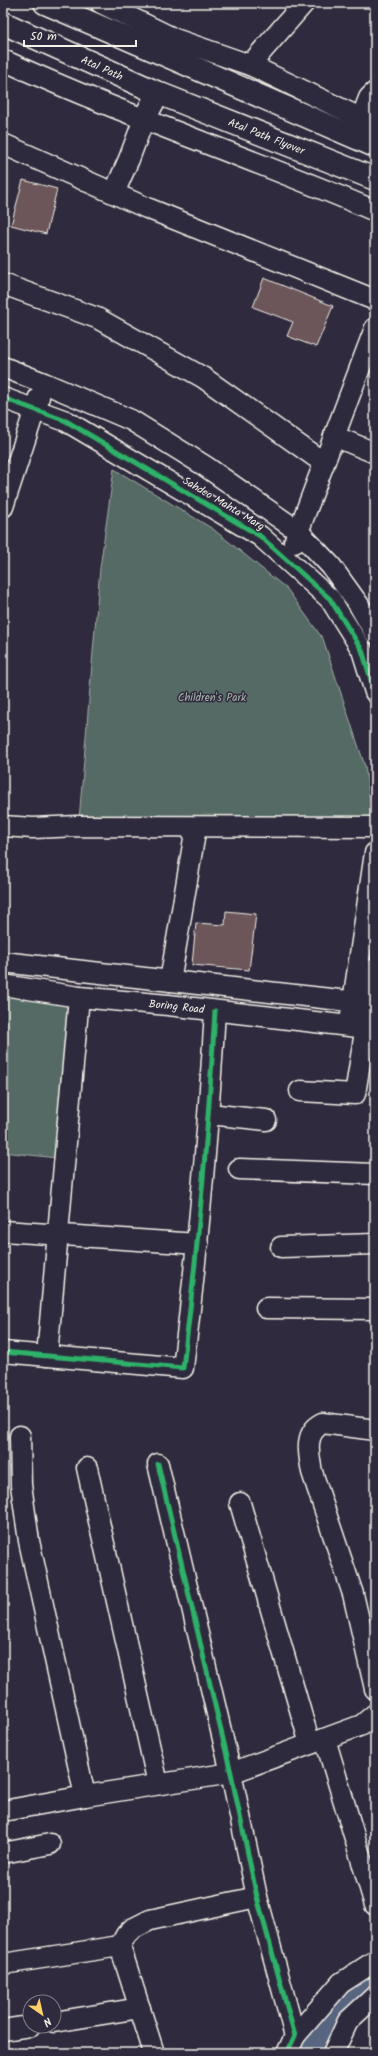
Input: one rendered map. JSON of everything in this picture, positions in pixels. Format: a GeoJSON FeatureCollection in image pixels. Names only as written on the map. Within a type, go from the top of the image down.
{"type":"FeatureCollection","features":[{"type":"Feature","properties":{"kind":"main road"},"geometry":{"type":"LineString","coordinates":[[45,3],[170,47],[375,146]]}},
{"type":"Feature","properties":{"kind":"main road","name":"Atal Path"},"geometry":{"type":"LineString","coordinates":[[3,23],[158,93]]}},
{"type":"Feature","properties":{"kind":"main road"},"geometry":{"type":"LineString","coordinates":[[144,119],[158,93]]}},
{"type":"Feature","properties":{"kind":"main road","name":"Atal Path Flyover"},"geometry":{"type":"LineString","coordinates":[[158,93],[375,179]]}},
{"type":"Feature","properties":{"kind":"street"},"geometry":{"type":"LineString","coordinates":[[101,3],[170,47],[250,65],[368,122],[369,98],[375,92]]}},
{"type":"Feature","properties":{"kind":"street"},"geometry":{"type":"LineString","coordinates":[[250,65],[304,3]]}},
{"type":"Feature","properties":{"kind":"street"},"geometry":{"type":"LineString","coordinates":[[3,60],[144,119],[375,211]]}},
{"type":"Feature","properties":{"kind":"street"},"geometry":{"type":"LineString","coordinates":[[114,193],[144,119]]}},
{"type":"Feature","properties":{"kind":"street"},"geometry":{"type":"LineString","coordinates":[[3,144],[114,193],[375,300]]}},
{"type":"Feature","properties":{"kind":"street"},"geometry":{"type":"LineString","coordinates":[[3,284],[97,318],[204,378],[324,463]]}},
{"type":"Feature","properties":{"kind":"street"},"geometry":{"type":"LineString","coordinates":[[287,560],[375,328]]}},
{"type":"Feature","properties":{"kind":"street","name":"Sahdeo Mahta Marg"},"geometry":{"type":"LineString","coordinates":[[3,367],[44,382],[131,420],[205,466],[298,531],[331,566],[359,605],[375,634]]}},
{"type":"Feature","properties":{"kind":"street"},"geometry":{"type":"LineString","coordinates":[[3,507],[44,382]]}},
{"type":"Feature","properties":{"kind":"street","name":"Sahdeo Mahta Marg"},"geometry":{"type":"LineString","coordinates":[[3,398],[66,421],[260,536],[330,599],[362,650],[375,690]]}},
{"type":"Feature","properties":{"kind":"street"},"geometry":{"type":"LineString","coordinates":[[334,436],[375,453]]}},
{"type":"Feature","properties":{"kind":"street"},"geometry":{"type":"LineString","coordinates":[[3,826],[33,828],[78,826],[375,827]]}},
{"type":"Feature","properties":{"kind":"street"},"geometry":{"type":"LineString","coordinates":[[170,981],[196,827]]}},
{"type":"Feature","properties":{"kind":"street"},"geometry":{"type":"LineString","coordinates":[[300,1091],[355,1094],[366,1004],[375,853]]}},
{"type":"Feature","properties":{"kind":"street"},"geometry":{"type":"LineString","coordinates":[[3,962],[366,1004]]}},
{"type":"Feature","properties":{"kind":"street"},"geometry":{"type":"LineString","coordinates":[[366,1004],[375,969]]}},
{"type":"Feature","properties":{"kind":"street","name":"Boring Road"},"geometry":{"type":"LineString","coordinates":[[3,985],[79,997],[363,1028]]}},
{"type":"Feature","properties":{"kind":"street"},"geometry":{"type":"LineString","coordinates":[[47,1356],[56,1235],[79,997]]}},
{"type":"Feature","properties":{"kind":"street"},"geometry":{"type":"LineString","coordinates":[[3,1352],[183,1368],[198,1244],[209,1114],[215,1011]]}},
{"type":"Feature","properties":{"kind":"street"},"geometry":{"type":"LineString","coordinates":[[209,1114],[266,1120]]}},
{"type":"Feature","properties":{"kind":"street"},"geometry":{"type":"LineString","coordinates":[[239,1169],[375,1174]]}},
{"type":"Feature","properties":{"kind":"street"},"geometry":{"type":"LineString","coordinates":[[3,1231],[198,1244]]}},
{"type":"Feature","properties":{"kind":"street"},"geometry":{"type":"LineString","coordinates":[[282,1247],[375,1244]]}},
{"type":"Feature","properties":{"kind":"street"},"geometry":{"type":"LineString","coordinates":[[266,1308],[375,1309]]}},
{"type":"Feature","properties":{"kind":"street"},"geometry":{"type":"LineString","coordinates":[[375,1430],[323,1423],[318,1426],[309,1438],[308,1454],[312,1472],[353,1594],[375,1689]]}},
{"type":"Feature","properties":{"kind":"street"},"geometry":{"type":"LineString","coordinates":[[20,1436],[21,1485],[29,1541],[85,1796]]}},
{"type":"Feature","properties":{"kind":"street"},"geometry":{"type":"LineString","coordinates":[[158,1464],[231,1773],[257,1897],[291,2044]]}},
{"type":"Feature","properties":{"kind":"street"},"geometry":{"type":"LineString","coordinates":[[87,1468],[158,1784]]}},
{"type":"Feature","properties":{"kind":"street"},"geometry":{"type":"LineString","coordinates":[[240,1503],[318,1741],[375,1905]]}},
{"type":"Feature","properties":{"kind":"street"},"geometry":{"type":"LineString","coordinates":[[3,1811],[85,1796],[231,1773],[362,1725],[375,1714]]}},
{"type":"Feature","properties":{"kind":"street"},"geometry":{"type":"LineString","coordinates":[[3,1853],[50,1844]]}},
{"type":"Feature","properties":{"kind":"street"},"geometry":{"type":"LineString","coordinates":[[154,2053],[120,1946],[126,1935],[132,1929],[150,1920],[257,1897]]}},
{"type":"Feature","properties":{"kind":"street"},"geometry":{"type":"LineString","coordinates":[[3,1964],[120,1946]]}},
{"type":"Feature","properties":{"kind":"street"},"geometry":{"type":"LineString","coordinates":[[291,2044],[341,1983],[375,1961]]}},
{"type":"Feature","properties":{"kind":"street"},"geometry":{"type":"LineString","coordinates":[[333,2053],[348,2022],[375,1996]]}},
{"type":"Feature","properties":{"kind":"street"},"geometry":{"type":"LineString","coordinates":[[62,2021],[140,2008]]}},
{"type":"Feature","properties":{"kind":"street"},"geometry":{"type":"LineString","coordinates":[[3,2030],[22,2027]]}},
{"type":"Feature","properties":{"kind":"green space","name":"Children's Park"},"geometry":{"type":"Polygon","coordinates":[[[114,469],[213,529],[287,589],[323,639],[365,766],[373,821],[79,820],[100,568],[114,469]]]}},
{"type":"Feature","properties":{"kind":"green space"},"geometry":{"type":"Polygon","coordinates":[[[3,996],[76,1001],[57,1158],[3,1152],[3,996]]]}},
{"type":"Feature","properties":{"kind":"building"},"geometry":{"type":"Polygon","coordinates":[[[23,180],[57,189],[46,234],[11,225],[23,180]]]}},
{"type":"Feature","properties":{"kind":"building"},"geometry":{"type":"Polygon","coordinates":[[[264,278],[333,306],[316,347],[287,336],[293,322],[253,307],[264,278]]]}},
{"type":"Feature","properties":{"kind":"building"},"geometry":{"type":"Polygon","coordinates":[[[226,911],[256,914],[249,970],[192,965],[196,923],[225,925],[226,911]]]}},
{"type":"Feature","properties":{"kind":"waterway"},"geometry":{"type":"LineString","coordinates":[[313,2053],[364,1987],[375,1980]]}},
{"type":"Feature","properties":{"kind":"cycle path"},"geometry":{"type":"LineString","coordinates":[[3,398],[66,421],[260,536],[330,599],[362,650],[375,692]]}},
{"type":"Feature","properties":{"kind":"cycle path"},"geometry":{"type":"LineString","coordinates":[[3,1352],[183,1368],[202,1190],[215,1011]]}},
{"type":"Feature","properties":{"kind":"cycle path"},"geometry":{"type":"LineString","coordinates":[[158,1464],[231,1773],[257,1897],[295,2036],[287,2053]]}}]}
